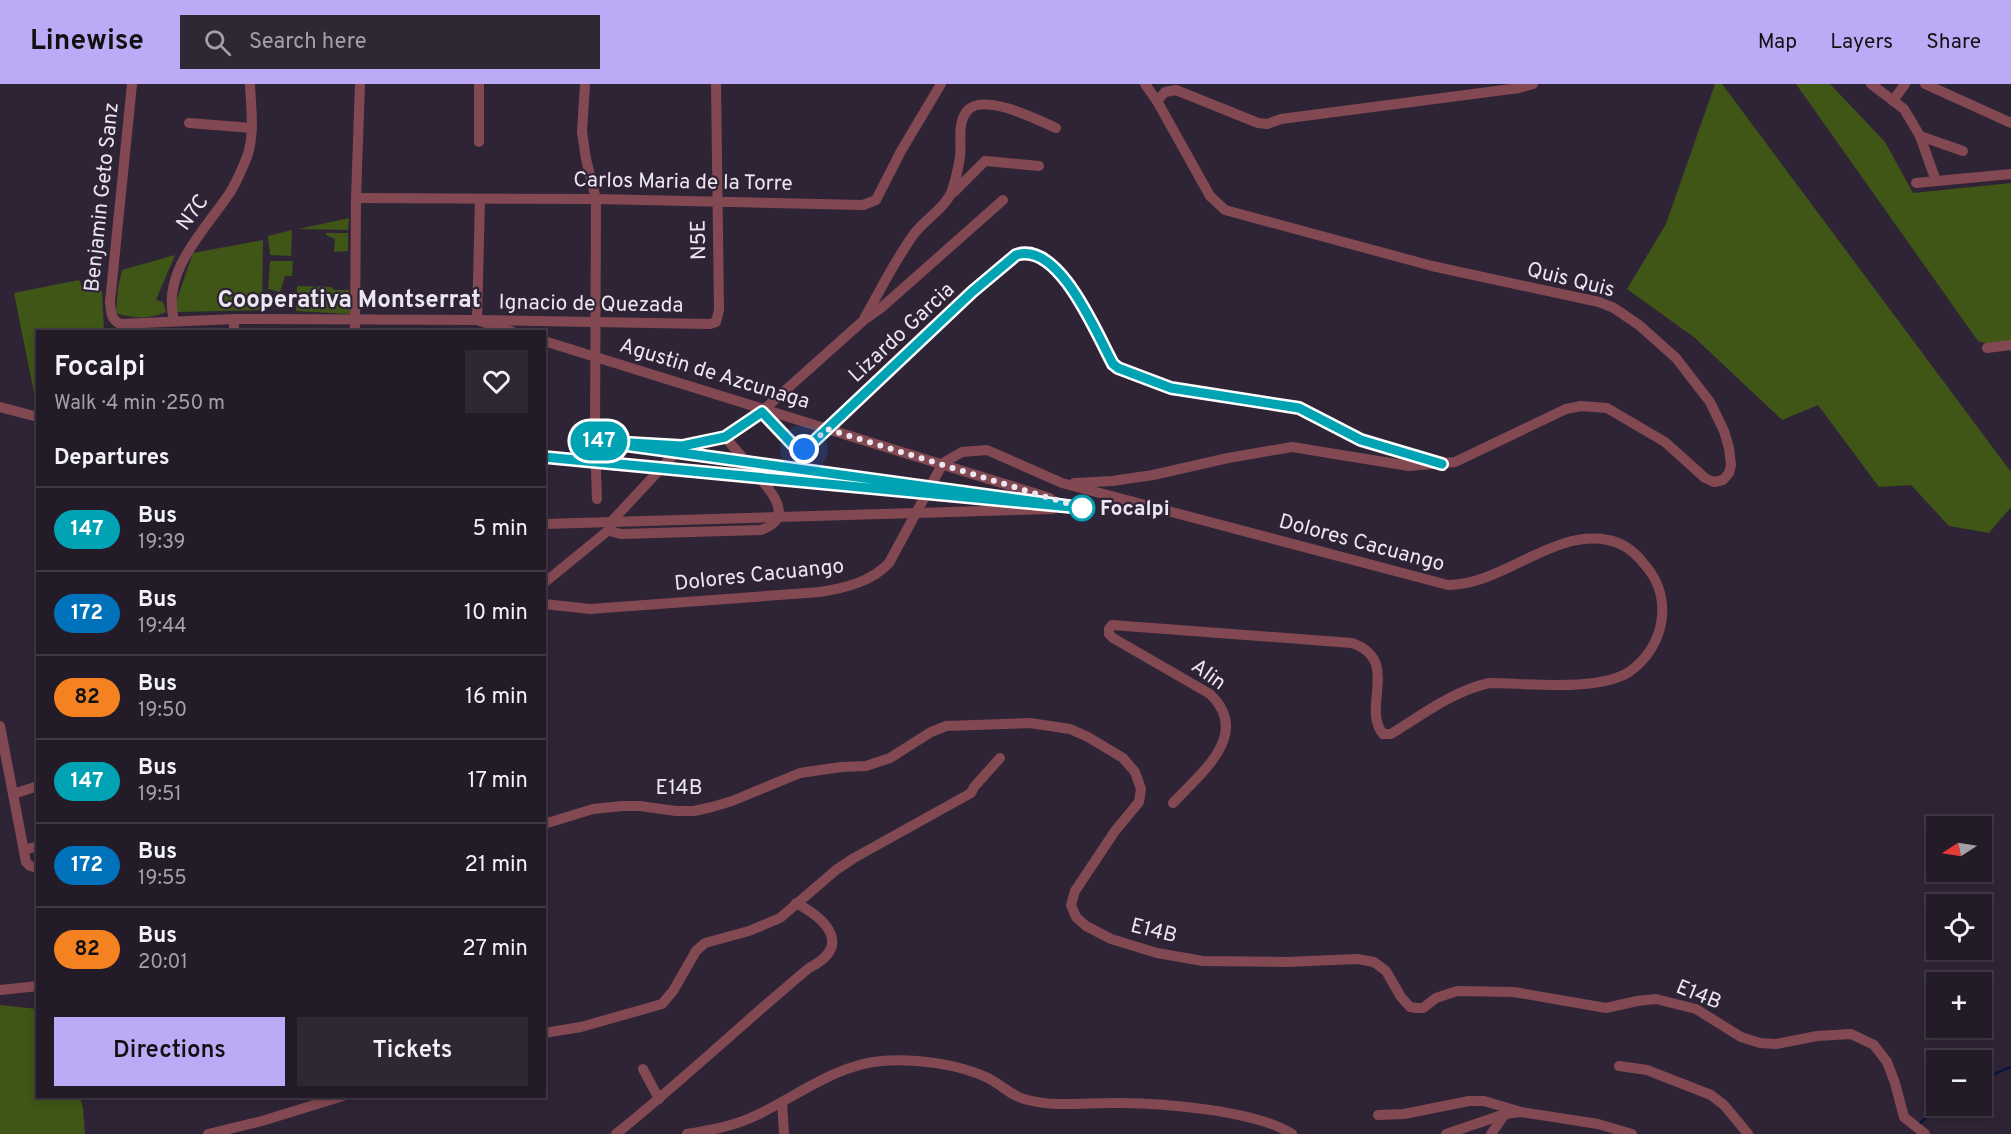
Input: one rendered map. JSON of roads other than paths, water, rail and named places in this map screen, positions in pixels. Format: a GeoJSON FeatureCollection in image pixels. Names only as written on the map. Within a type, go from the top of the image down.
{"type":"FeatureCollection","features":[{"type":"Feature","properties":{"kind":"street","name":"Benjamin Geto Sanz"},"geometry":{"type":"LineString","coordinates":[[111,314],[110,302],[132,84]]}},
{"type":"Feature","properties":{"kind":"street","name":"N7C"},"geometry":{"type":"LineString","coordinates":[[174,320],[170,306],[180,268],[190,246],[230,192],[248,155],[252,128],[250,84]]}},
{"type":"Feature","properties":{"kind":"street"},"geometry":{"type":"LineString","coordinates":[[355,326],[360,84]]}},
{"type":"Feature","properties":{"kind":"street"},"geometry":{"type":"LineString","coordinates":[[479,84],[479,142]]}},
{"type":"Feature","properties":{"kind":"street"},"geometry":{"type":"LineString","coordinates":[[585,84],[582,132],[585,159],[596,199],[595,441],[597,499]]}},
{"type":"Feature","properties":{"kind":"street","name":"N5E"},"geometry":{"type":"LineString","coordinates":[[716,84],[719,310],[716,322]]}},
{"type":"Feature","properties":{"kind":"street","name":"Carlos Maria de la Torre"},"geometry":{"type":"LineString","coordinates":[[356,198],[596,199],[862,205],[876,200],[901,151],[941,84]]}},
{"type":"Feature","properties":{"kind":"street","name":"Quis Quis"},"geometry":{"type":"LineString","coordinates":[[1062,483],[1112,481],[1153,475],[1292,447],[1409,466],[1442,464],[1455,462],[1566,409],[1587,406],[1607,408],[1665,442],[1705,478],[1714,482],[1723,480],[1729,473],[1731,465],[1724,430],[1710,402],[1676,358],[1628,316],[1599,302],[1432,267],[1225,210],[1210,196],[1157,101],[1145,84]]}},
{"type":"Feature","properties":{"kind":"street"},"geometry":{"type":"LineString","coordinates":[[1157,101],[1166,92],[1176,90],[1249,121],[1267,124],[1281,119],[1519,88],[1533,84]]}},
{"type":"Feature","properties":{"kind":"street"},"geometry":{"type":"LineString","coordinates":[[1871,84],[1904,109],[1920,136],[1936,181]]}},
{"type":"Feature","properties":{"kind":"street"},"geometry":{"type":"LineString","coordinates":[[1893,101],[1905,84]]}},
{"type":"Feature","properties":{"kind":"street"},"geometry":{"type":"LineString","coordinates":[[1925,84],[2011,123]]}},
{"type":"Feature","properties":{"kind":"street"},"geometry":{"type":"LineString","coordinates":[[950,196],[956,179],[960,154],[960,128],[970,108],[982,104],[1014,110],[1056,128]]}},
{"type":"Feature","properties":{"kind":"street"},"geometry":{"type":"LineString","coordinates":[[189,123],[252,128]]}},
{"type":"Feature","properties":{"kind":"street"},"geometry":{"type":"LineString","coordinates":[[1920,136],[1963,151]]}},
{"type":"Feature","properties":{"kind":"street"},"geometry":{"type":"LineString","coordinates":[[864,320],[894,264],[915,232],[985,161],[1039,166]]}},
{"type":"Feature","properties":{"kind":"street"},"geometry":{"type":"LineString","coordinates":[[1916,183],[2011,174]]}},
{"type":"Feature","properties":{"kind":"street"},"geometry":{"type":"LineString","coordinates":[[480,199],[477,320],[507,330]]}},
{"type":"Feature","properties":{"kind":"street","name":"Lizardo Garcia"},"geometry":{"type":"LineString","coordinates":[[679,449],[725,437],[763,411],[1003,200]]}},
{"type":"Feature","properties":{"kind":"street","name":"Lizardo Garcia"},"geometry":{"type":"LineString","coordinates":[[763,411],[797,449],[809,446],[972,292],[1016,255],[1031,253],[1043,258],[1064,277],[1090,319],[1113,364],[1118,368],[1171,388],[1299,408],[1361,440],[1442,464]]}},
{"type":"Feature","properties":{"kind":"street","name":"Ignacio de Quezada"},"geometry":{"type":"LineString","coordinates":[[111,314],[120,324],[234,319],[355,326],[477,320],[710,324],[716,322]]}},
{"type":"Feature","properties":{"kind":"street"},"geometry":{"type":"LineString","coordinates":[[234,319],[234,330]]}},
{"type":"Feature","properties":{"kind":"street","name":"Agustin de Azcunaga"},"geometry":{"type":"LineString","coordinates":[[546,342],[763,411],[1082,508]]}},
{"type":"Feature","properties":{"kind":"street"},"geometry":{"type":"LineString","coordinates":[[1987,348],[2011,345]]}},
{"type":"Feature","properties":{"kind":"street"},"geometry":{"type":"LineString","coordinates":[[0,407],[36,416]]}},
{"type":"Feature","properties":{"kind":"street"},"geometry":{"type":"LineString","coordinates":[[610,526],[613,532],[621,534],[761,530],[773,524],[777,517],[776,496],[725,437]]}},
{"type":"Feature","properties":{"kind":"street","name":"Lizardo Garcia"},"geometry":{"type":"LineString","coordinates":[[595,441],[679,449],[928,490]]}},
{"type":"Feature","properties":{"kind":"street"},"geometry":{"type":"LineString","coordinates":[[546,580],[610,526],[679,449]]}},
{"type":"Feature","properties":{"kind":"street","name":"Dolores Cacuango"},"geometry":{"type":"LineString","coordinates":[[546,604],[590,609],[836,590],[856,584],[885,567],[942,464],[951,456],[962,452],[987,450],[1062,483],[1448,585],[1474,583],[1583,538],[1607,540],[1623,544],[1638,556],[1651,572],[1660,589],[1663,618],[1657,640],[1646,657],[1628,672],[1608,681],[1586,684],[1489,683],[1476,686],[1448,699],[1391,734],[1383,734],[1377,723],[1377,670],[1370,653],[1364,647],[1352,643],[1116,624],[1109,629]]}},
{"type":"Feature","properties":{"kind":"street","name":"Lizardo Garcia"},"geometry":{"type":"LineString","coordinates":[[546,457],[928,490],[1082,508]]}},
{"type":"Feature","properties":{"kind":"street"},"geometry":{"type":"LineString","coordinates":[[777,517],[1082,508]]}},
{"type":"Feature","properties":{"kind":"street"},"geometry":{"type":"LineString","coordinates":[[546,524],[610,526]]}},
{"type":"Feature","properties":{"kind":"street","name":"Alin"},"geometry":{"type":"LineString","coordinates":[[1109,629],[1109,634],[1113,639],[1210,694],[1217,700],[1227,718],[1227,734],[1218,754],[1173,803]]}},
{"type":"Feature","properties":{"kind":"street","name":"E14B"},"geometry":{"type":"LineString","coordinates":[[546,823],[593,809],[623,806],[676,811],[694,811],[712,807],[800,773],[866,766],[890,758],[931,732],[946,726],[1030,723],[1070,729],[1123,758],[1135,772],[1141,789],[1139,802],[1115,831],[1075,891],[1071,905],[1076,917],[1086,926],[1111,939],[1137,948],[1203,960],[1287,962],[1357,959],[1374,962],[1386,971],[1401,997],[1410,1007],[1416,1008],[1423,1008],[1436,998],[1457,991],[1514,992],[1606,1008],[1656,999],[1696,1009],[1741,1037],[1760,1043],[1776,1044],[1817,1036],[1851,1034],[1874,1045],[1890,1066],[1904,1117],[1918,1129]]}},
{"type":"Feature","properties":{"kind":"street"},"geometry":{"type":"LineString","coordinates":[[0,726],[27,862],[30,866],[36,867]]}},
{"type":"Feature","properties":{"kind":"street"},"geometry":{"type":"LineString","coordinates":[[546,1033],[581,1028],[662,1004],[674,991],[696,951],[705,943],[749,931],[780,918],[854,858],[971,793],[1000,758]]}},
{"type":"Feature","properties":{"kind":"street"},"geometry":{"type":"LineString","coordinates":[[12,794],[36,787]]}},
{"type":"Feature","properties":{"kind":"street"},"geometry":{"type":"LineString","coordinates":[[24,850],[36,847]]}},
{"type":"Feature","properties":{"kind":"street"},"geometry":{"type":"LineString","coordinates":[[616,1134],[718,1048],[738,1027],[809,968],[821,962],[830,950],[832,938],[827,926],[814,912],[796,903]]}},
{"type":"Feature","properties":{"kind":"street"},"geometry":{"type":"LineString","coordinates":[[0,990],[36,986]]}},
{"type":"Feature","properties":{"kind":"street"},"geometry":{"type":"LineString","coordinates":[[687,1134],[731,1126],[835,1074],[855,1066],[881,1061],[927,1062],[976,1073],[990,1079],[1013,1095],[1033,1101],[1152,1104],[1212,1111],[1268,1122],[1292,1134]]}},
{"type":"Feature","properties":{"kind":"street"},"geometry":{"type":"LineString","coordinates":[[1619,1066],[1647,1070],[1711,1095],[1724,1105],[1748,1134]]}},
{"type":"Feature","properties":{"kind":"street"},"geometry":{"type":"LineString","coordinates":[[643,1069],[658,1099]]}},
{"type":"Feature","properties":{"kind":"street"},"geometry":{"type":"LineString","coordinates":[[208,1134],[262,1121],[337,1098]]}},
{"type":"Feature","properties":{"kind":"street"},"geometry":{"type":"LineString","coordinates":[[1378,1115],[1404,1114],[1469,1101],[1484,1101],[1521,1112],[1598,1124],[1632,1134]]}},
{"type":"Feature","properties":{"kind":"street"},"geometry":{"type":"LineString","coordinates":[[782,1102],[784,1134]]}},
{"type":"Feature","properties":{"kind":"street"},"geometry":{"type":"LineString","coordinates":[[1446,1134],[1505,1114],[1521,1112]]}},
{"type":"Feature","properties":{"kind":"street"},"geometry":{"type":"LineString","coordinates":[[1491,1134],[1505,1114]]}},
{"type":"Feature","properties":{"kind":"waterway"},"geometry":{"type":"LineString","coordinates":[[1992,1075],[2011,1067]]}},
{"type":"Feature","properties":{"kind":"waterway"},"geometry":{"type":"LineString","coordinates":[[1919,1124],[1928,1116]]}},
{"type":"Feature","properties":{"kind":"place","name":"Focalpi"},"geometry":{"type":"Point","coordinates":[1082,508]}},
{"type":"Feature","properties":{"kind":"district","name":"Cooperativa Montserrat"},"geometry":{"type":"Point","coordinates":[349,299]}}]}
